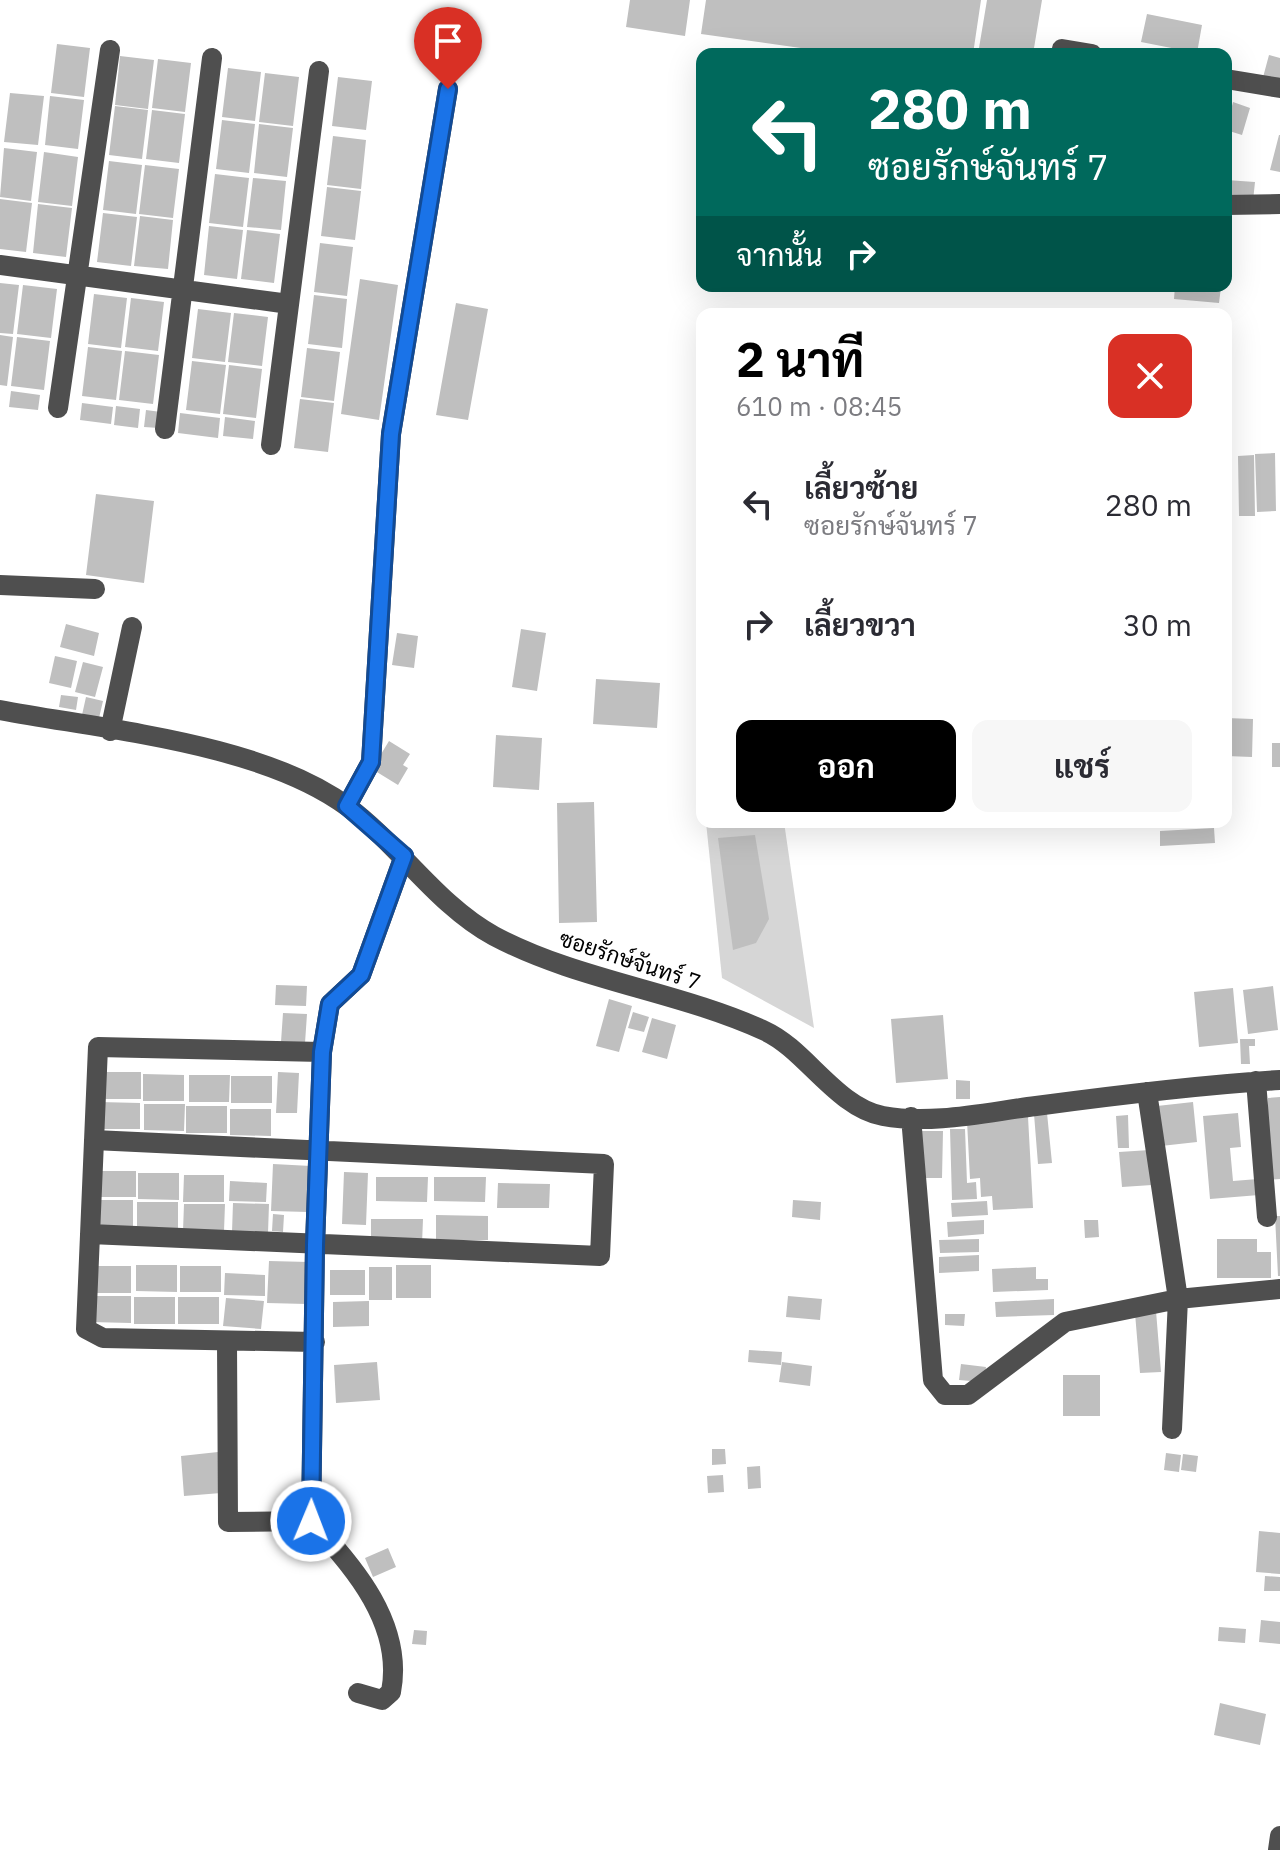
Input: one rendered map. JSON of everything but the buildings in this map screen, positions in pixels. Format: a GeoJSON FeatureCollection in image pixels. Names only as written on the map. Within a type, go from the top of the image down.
{"type":"FeatureCollection","features":[{"type":"Feature","properties":{"kind":"street"},"geometry":{"type":"LineString","coordinates":[[58,408],[110,50]]}},
{"type":"Feature","properties":{"kind":"street"},"geometry":{"type":"LineString","coordinates":[[165,429],[212,58]]}},
{"type":"Feature","properties":{"kind":"street"},"geometry":{"type":"LineString","coordinates":[[271,445],[319,71]]}},
{"type":"Feature","properties":{"kind":"street"},"geometry":{"type":"LineString","coordinates":[[1232,80],[1280,88]]}},
{"type":"Feature","properties":{"kind":"street"},"geometry":{"type":"LineString","coordinates":[[347,806],[371,762],[391,434],[448,89]]}},
{"type":"Feature","properties":{"kind":"street"},"geometry":{"type":"LineString","coordinates":[[1232,205],[1280,204]]}},
{"type":"Feature","properties":{"kind":"street"},"geometry":{"type":"LineString","coordinates":[[0,265],[289,304]]}},
{"type":"Feature","properties":{"kind":"street"},"geometry":{"type":"LineString","coordinates":[[0,585],[95,589]]}},
{"type":"Feature","properties":{"kind":"street"},"geometry":{"type":"LineString","coordinates":[[110,731],[132,627]]}},
{"type":"Feature","properties":{"kind":"street","name":"ซอยรักษ์จันทร์ 7"},"geometry":{"type":"LineString","coordinates":[[0,710],[216,751],[288,771],[347,806],[404,856],[443,897],[492,935],[553,961],[769,1032],[850,1101],[882,1116],[935,1119],[1147,1092],[1280,1080]]}},
{"type":"Feature","properties":{"kind":"street"},"geometry":{"type":"LineString","coordinates":[[358,1693],[382,1700],[391,1692],[391,1653],[384,1623],[366,1587],[343,1555],[311,1521],[315,1245],[322,1052],[330,1004],[361,975],[404,856]]}},
{"type":"Feature","properties":{"kind":"street"},"geometry":{"type":"LineString","coordinates":[[315,1342],[93,1336],[86,1329],[98,1047],[322,1052]]}},
{"type":"Feature","properties":{"kind":"street"},"geometry":{"type":"LineString","coordinates":[[1256,1081],[1267,1217]]}},
{"type":"Feature","properties":{"kind":"street"},"geometry":{"type":"LineString","coordinates":[[1147,1092],[1178,1299],[1172,1429]]}},
{"type":"Feature","properties":{"kind":"street"},"geometry":{"type":"LineString","coordinates":[[911,1117],[933,1380],[945,1395],[968,1395],[1065,1322],[1178,1299],[1280,1289]]}},
{"type":"Feature","properties":{"kind":"street"},"geometry":{"type":"LineString","coordinates":[[90,1234],[600,1256],[604,1164],[94,1140]]}},
{"type":"Feature","properties":{"kind":"street"},"geometry":{"type":"LineString","coordinates":[[227,1342],[228,1522],[311,1521]]}},
{"type":"Feature","properties":{"kind":"street"},"geometry":{"type":"LineString","coordinates":[[1278,1850],[1280,1836]]}},
{"type":"Feature","properties":{"kind":"shaded area"},"geometry":{"type":"Polygon","coordinates":[[[707,828],[785,828],[814,1028],[722,978],[707,828]]]}},
{"type":"Feature","properties":{"kind":"route"},"geometry":{"type":"LineString","coordinates":[[311,1521],[315,1245],[322,1052],[330,1004],[361,975],[404,856],[347,806],[371,762],[391,434],[448,89]]}}]}
